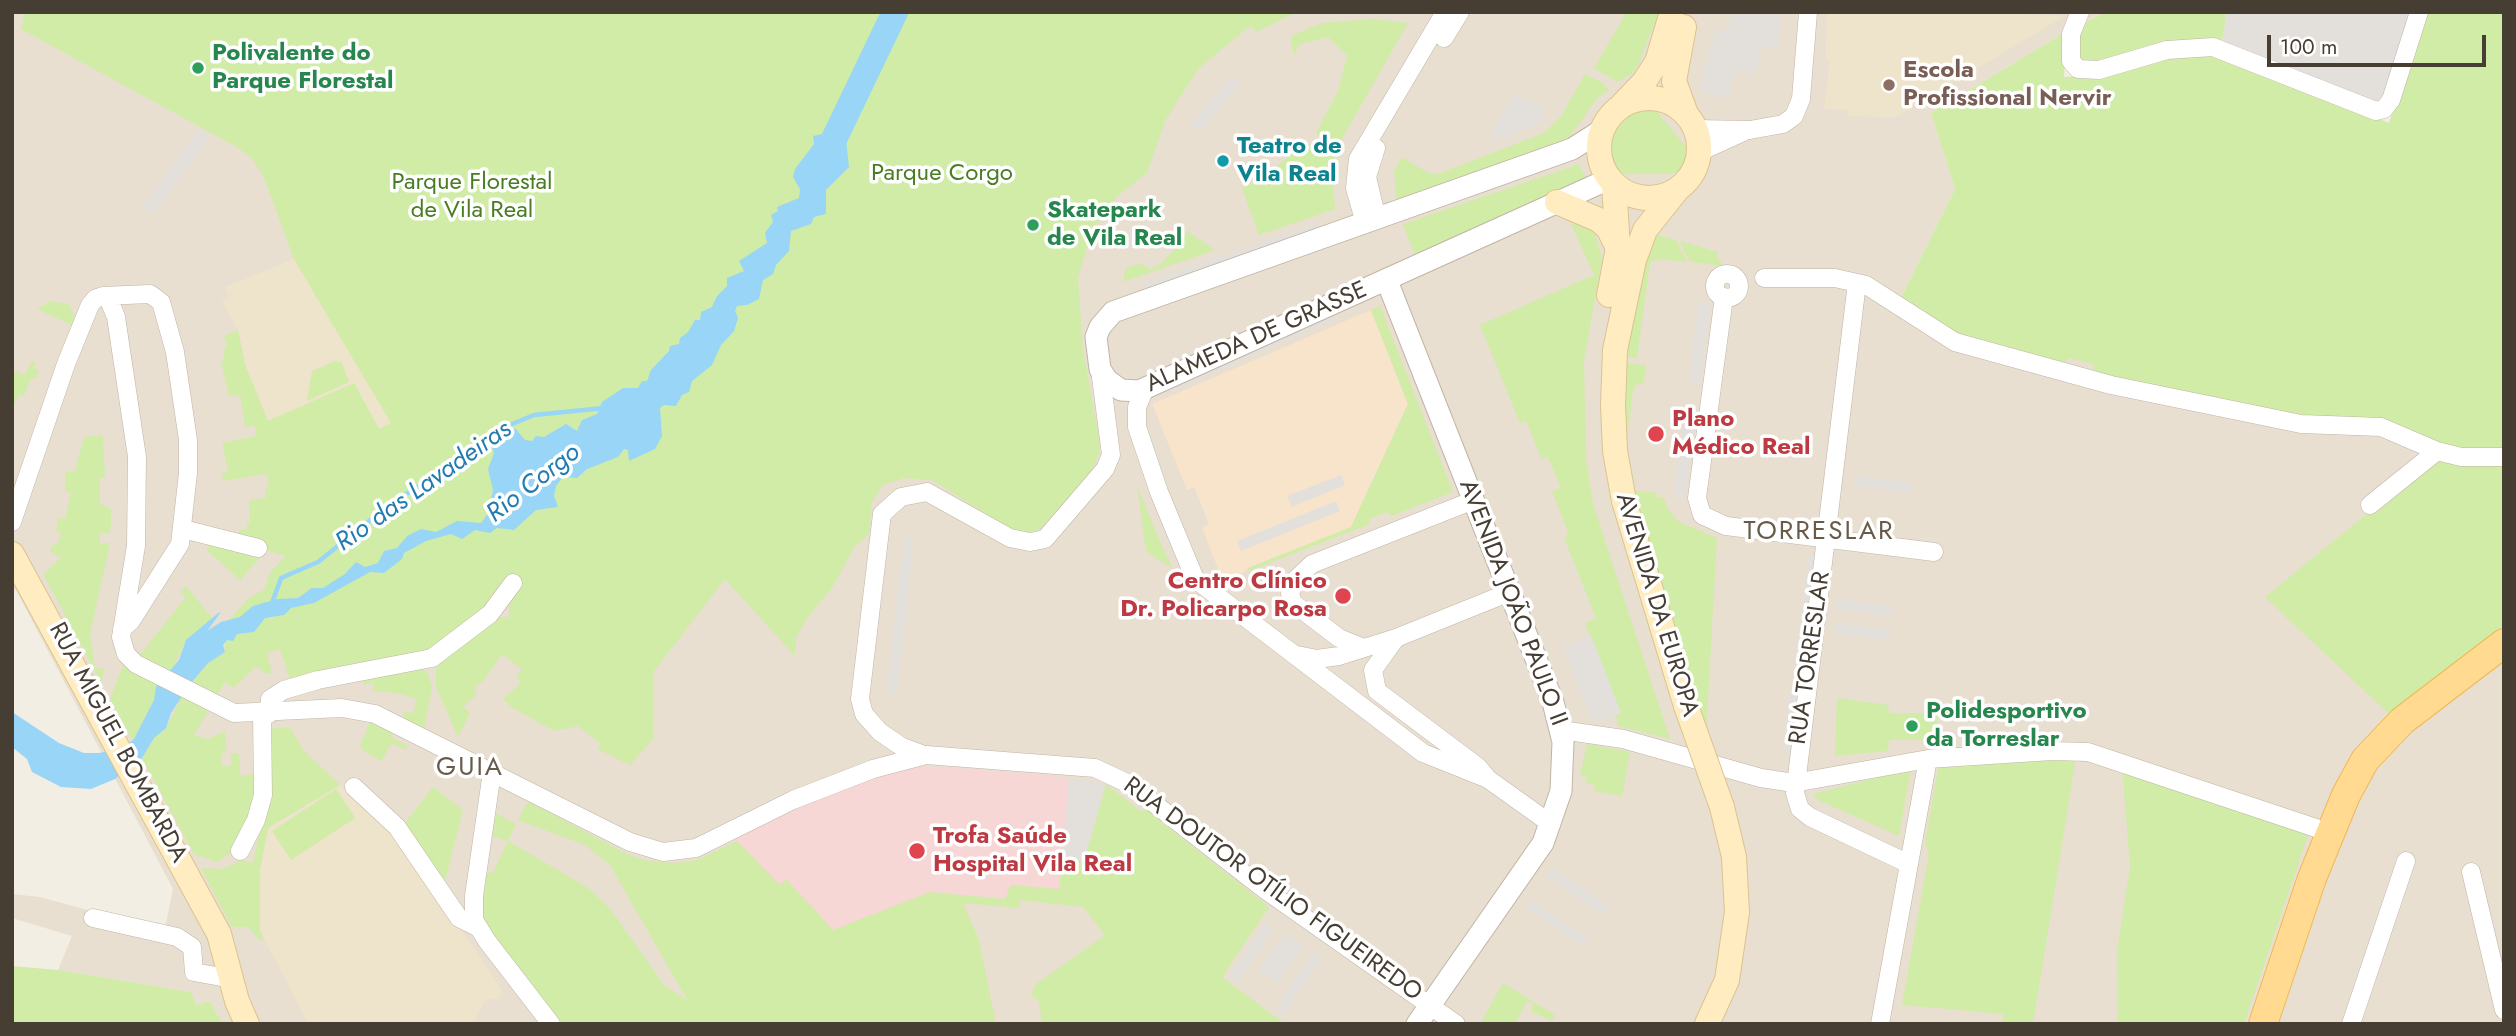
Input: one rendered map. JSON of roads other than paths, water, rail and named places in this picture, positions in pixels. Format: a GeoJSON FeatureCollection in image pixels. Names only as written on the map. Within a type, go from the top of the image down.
{"type":"FeatureCollection","features":[{"type":"Feature","properties":{"kind":"main road"},"geometry":{"type":"LineString","coordinates":[[1672,12],[1654,67],[1602,130],[1600,155],[1611,181],[1625,192],[1651,198],[1677,190],[1696,167],[1693,132],[1676,90],[1674,76],[1688,12]]}},
{"type":"Feature","properties":{"kind":"main road"},"geometry":{"type":"LineString","coordinates":[[1619,108],[1631,102],[1655,98],[1677,106],[1693,132]]}},
{"type":"Feature","properties":{"kind":"main road","name":"AVENIDA DA EUROPA"},"geometry":{"type":"LineString","coordinates":[[1611,181],[1618,248],[1598,364],[1597,416],[1601,470],[1616,539],[1714,810],[1734,857],[1737,912],[1727,980],[1707,1024]]}},
{"type":"Feature","properties":{"kind":"main road","name":"AVENIDA DA EUROPA"},"geometry":{"type":"LineString","coordinates":[[1677,190],[1645,230],[1634,260],[1615,350],[1613,405],[1619,481],[1679,709]]}},
{"type":"Feature","properties":{"kind":"main road"},"geometry":{"type":"LineString","coordinates":[[1557,202],[1599,220],[1608,228],[1618,248]]}},
{"type":"Feature","properties":{"kind":"main road","name":"RUA MIGUEL BOMBARDA"},"geometry":{"type":"LineString","coordinates":[[19,564],[219,934],[247,1024]]}},
{"type":"Feature","properties":{"kind":"main road"},"geometry":{"type":"LineString","coordinates":[[2263,1024],[2331,833],[2355,776],[2374,749],[2403,721],[2504,643]]}},
{"type":"Feature","properties":{"kind":"main road","name":"AVENIDA DA EUROPA"},"geometry":{"type":"LineString","coordinates":[[1691,1024],[1709,985],[1721,928],[1722,890],[1714,810]]}},
{"type":"Feature","properties":{"kind":"street"},"geometry":{"type":"LineString","coordinates":[[1371,221],[1355,188],[1358,159],[1446,12]]}},
{"type":"Feature","properties":{"kind":"street"},"geometry":{"type":"LineString","coordinates":[[1371,221],[1368,184],[1370,162],[1460,12]]}},
{"type":"Feature","properties":{"kind":"street"},"geometry":{"type":"LineString","coordinates":[[1693,132],[1749,130],[1783,124],[1794,116],[1798,108],[1808,12]]}},
{"type":"Feature","properties":{"kind":"street"},"geometry":{"type":"LineString","coordinates":[[2080,12],[2071,34],[2071,61],[2078,69],[2099,70],[2162,51],[2209,46],[2376,111],[2384,110],[2391,100],[2419,12]]}},
{"type":"Feature","properties":{"kind":"street"},"geometry":{"type":"LineString","coordinates":[[926,755],[902,747],[880,732],[864,714],[860,699],[882,514],[901,497],[927,492],[1010,538],[1030,542],[1045,539],[1109,462],[1111,433],[1096,337],[1100,327],[1113,312],[1572,149],[1602,130]]}},
{"type":"Feature","properties":{"kind":"street","name":"ALAMEDA DE GRASSE"},"geometry":{"type":"LineString","coordinates":[[1100,369],[1107,380],[1121,390],[1134,392],[1145,388],[1557,202],[1611,181]]}},
{"type":"Feature","properties":{"kind":"street"},"geometry":{"type":"LineString","coordinates":[[1764,278],[1835,278],[1857,283],[1882,293],[1934,331],[1967,347],[2111,385],[2301,424],[2381,427],[2437,451],[2474,459],[2504,457]]}},
{"type":"Feature","properties":{"kind":"street","name":"AVENIDA JOÃO PAULO II"},"geometry":{"type":"LineString","coordinates":[[1387,281],[1510,592],[1561,730],[1562,782],[1551,824],[1522,876],[1417,1024]]}},
{"type":"Feature","properties":{"kind":"street","name":"RUA TORRESLAR"},"geometry":{"type":"LineString","coordinates":[[1794,783],[1857,283]]}},
{"type":"Feature","properties":{"kind":"street"},"geometry":{"type":"LineString","coordinates":[[12,522],[64,369],[90,305],[102,296],[150,294],[157,298],[162,306],[175,352],[188,434],[184,529],[177,549],[131,621],[121,629]]}},
{"type":"Feature","properties":{"kind":"street"},"geometry":{"type":"LineString","coordinates":[[102,296],[111,303],[116,317],[138,462],[136,546],[121,629]]}},
{"type":"Feature","properties":{"kind":"street"},"geometry":{"type":"LineString","coordinates":[[1724,298],[1698,485],[1698,509],[1709,520],[1726,526],[1934,551]]}},
{"type":"Feature","properties":{"kind":"street"},"geometry":{"type":"LineString","coordinates":[[1145,388],[1137,407],[1137,427],[1192,575],[1423,753],[1488,779],[1551,824]]}},
{"type":"Feature","properties":{"kind":"street"},"geometry":{"type":"LineString","coordinates":[[2370,505],[2437,451]]}},
{"type":"Feature","properties":{"kind":"street"},"geometry":{"type":"LineString","coordinates":[[1364,648],[1339,638],[1291,601],[1290,593],[1294,583],[1312,564],[1474,500]]}},
{"type":"Feature","properties":{"kind":"street"},"geometry":{"type":"LineString","coordinates":[[184,529],[258,548]]}},
{"type":"Feature","properties":{"kind":"street"},"geometry":{"type":"LineString","coordinates":[[240,851],[253,828],[263,795],[265,714],[270,699],[284,690],[318,680],[432,657],[489,614],[513,583]]}},
{"type":"Feature","properties":{"kind":"street"},"geometry":{"type":"LineString","coordinates":[[1288,650],[1309,659],[1325,659],[1396,638],[1510,592]]}},
{"type":"Feature","properties":{"kind":"street","name":"RUA DOUTOR OTÍLIO FIGUEIREDO"},"geometry":{"type":"LineString","coordinates":[[121,629],[123,649],[136,664],[234,713],[265,714],[331,708],[363,711],[409,729],[640,847],[671,852],[706,844],[793,800],[873,769],[926,755],[1085,767],[1113,774],[1264,890],[1456,1024]]}},
{"type":"Feature","properties":{"kind":"street"},"geometry":{"type":"LineString","coordinates":[[1396,638],[1373,670],[1377,691],[1478,767],[1488,779]]}},
{"type":"Feature","properties":{"kind":"street"},"geometry":{"type":"LineString","coordinates":[[1561,730],[1623,739],[1762,778],[1794,783],[1928,759],[2052,751],[2100,754],[2331,833]]}},
{"type":"Feature","properties":{"kind":"street"},"geometry":{"type":"LineString","coordinates":[[1880,1024],[1928,759]]}},
{"type":"Feature","properties":{"kind":"street"},"geometry":{"type":"LineString","coordinates":[[477,927],[473,904],[492,772]]}},
{"type":"Feature","properties":{"kind":"street"},"geometry":{"type":"LineString","coordinates":[[1794,783],[1797,800],[1803,812],[1909,864]]}},
{"type":"Feature","properties":{"kind":"street"},"geometry":{"type":"LineString","coordinates":[[354,787],[397,827],[459,918],[477,927],[551,1024]]}},
{"type":"Feature","properties":{"kind":"street"},"geometry":{"type":"LineString","coordinates":[[2351,1024],[2406,861]]}},
{"type":"Feature","properties":{"kind":"street"},"geometry":{"type":"LineString","coordinates":[[2471,872],[2504,1010]]}},
{"type":"Feature","properties":{"kind":"street"},"geometry":{"type":"LineString","coordinates":[[93,918],[177,937],[192,947],[194,972],[232,979]]}},
{"type":"Feature","properties":{"kind":"street"},"geometry":{"type":"LineString","coordinates":[[2359,1001],[2363,1024]]}},
{"type":"Feature","properties":{"kind":"water"},"geometry":{"type":"Polygon","coordinates":[[[836,131],[846,140],[849,167],[826,190],[826,214],[814,217],[811,224],[791,231],[789,251],[776,265],[773,274],[763,280],[759,299],[737,306],[735,311],[738,318],[734,331],[721,345],[712,365],[692,381],[689,392],[682,395],[676,406],[664,405],[660,408],[662,436],[655,449],[629,461],[628,450],[624,449],[618,457],[587,469],[577,478],[563,477],[556,486],[554,496],[558,507],[536,510],[514,530],[497,528],[490,533],[475,530],[462,539],[451,534],[426,541],[404,553],[402,559],[384,573],[370,572],[314,603],[291,608],[284,615],[265,618],[254,632],[237,634],[233,641],[227,640],[223,645],[225,652],[208,663],[191,683],[171,713],[166,728],[154,738],[142,758],[115,779],[91,789],[61,787],[32,772],[27,759],[12,747],[12,712],[59,743],[84,753],[99,753],[124,747],[134,739],[154,700],[156,687],[179,660],[186,640],[217,614],[221,612],[207,631],[221,622],[240,617],[253,606],[277,599],[298,598],[312,588],[323,588],[345,574],[356,562],[365,567],[378,563],[384,551],[397,548],[407,536],[421,529],[436,532],[457,521],[481,523],[488,514],[493,490],[488,469],[494,453],[492,447],[515,428],[525,440],[532,441],[536,436],[544,437],[566,424],[577,431],[582,420],[597,414],[602,402],[623,388],[638,388],[642,381],[647,381],[651,370],[669,351],[670,346],[679,344],[680,338],[688,332],[695,320],[700,320],[701,312],[712,307],[717,296],[727,286],[727,278],[744,271],[739,261],[767,243],[765,233],[773,222],[771,215],[778,211],[777,207],[799,198],[800,189],[793,177],[795,169],[814,144],[813,136],[836,131]]]}},
{"type":"Feature","properties":{"kind":"waterway","name":"Rio Corgo"},"geometry":{"type":"LineString","coordinates":[[823,162],[895,12]]}},
{"type":"Feature","properties":{"kind":"waterway","name":"Rio das Lavadeiras"},"geometry":{"type":"LineString","coordinates":[[271,606],[281,578],[318,562],[389,505],[454,464],[505,427],[534,415],[604,408]]}},
{"type":"Feature","properties":{"kind":"place","name":"Polivalente do Parque Florestal"},"geometry":{"type":"Point","coordinates":[198,68]}},
{"type":"Feature","properties":{"kind":"place","name":"Escola Profissional Nervir"},"geometry":{"type":"Point","coordinates":[1889,85]}},
{"type":"Feature","properties":{"kind":"place","name":"Teatro de Vila Real"},"geometry":{"type":"Point","coordinates":[1223,161]}},
{"type":"Feature","properties":{"kind":"place","name":"Skatepark de Vila Real"},"geometry":{"type":"Point","coordinates":[1033,225]}},
{"type":"Feature","properties":{"kind":"place","name":"Plano Médico Real"},"geometry":{"type":"Point","coordinates":[1656,434]}},
{"type":"Feature","properties":{"kind":"place","name":"Centro Clínico Dr. Policarpo Rosa"},"geometry":{"type":"Point","coordinates":[1343,596]}},
{"type":"Feature","properties":{"kind":"place","name":"Polidesportivo da Torreslar"},"geometry":{"type":"Point","coordinates":[1912,726]}},
{"type":"Feature","properties":{"kind":"place","name":"Trofa Saúde Hospital Vila Real"},"geometry":{"type":"Point","coordinates":[917,851]}},
{"type":"Feature","properties":{"kind":"district","name":"TORRESLAR"},"geometry":{"type":"Point","coordinates":[1819,533]}},
{"type":"Feature","properties":{"kind":"district","name":"GUIA"},"geometry":{"type":"Point","coordinates":[470,769]}},
{"type":"Feature","properties":{"kind":"park label","name":"Parque Corgo"},"geometry":{"type":"Point","coordinates":[942,174]}},
{"type":"Feature","properties":{"kind":"park label","name":"Parque Florestal de Vila Real"},"geometry":{"type":"Point","coordinates":[472,197]}}]}
